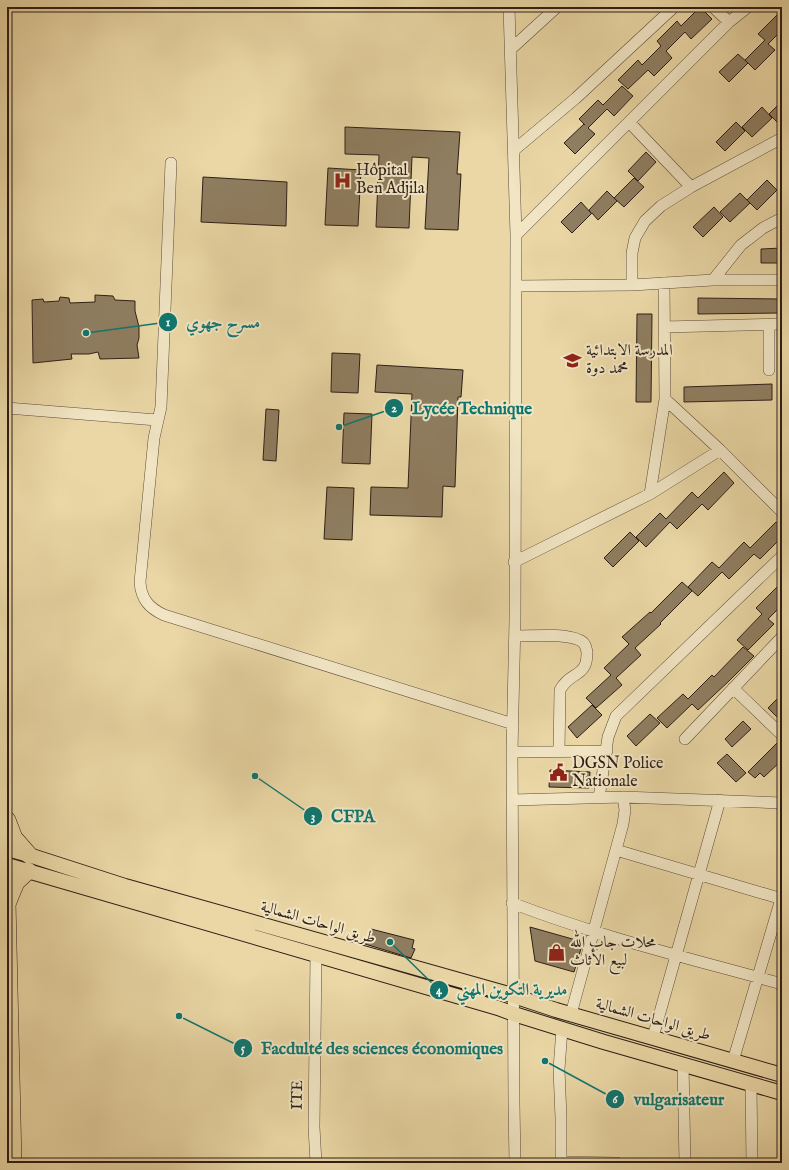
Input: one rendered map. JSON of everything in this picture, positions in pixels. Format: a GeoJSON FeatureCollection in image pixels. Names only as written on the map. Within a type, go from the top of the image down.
{"type":"FeatureCollection","features":[{"type":"Feature","properties":{"kind":"highway"},"geometry":{"type":"LineString","coordinates":[[7,820],[14,838],[29,863],[16,882],[7,903],[13,1163]]}},
{"type":"Feature","properties":{"kind":"main road","name":"طريق الواحات الشمالية"},"geometry":{"type":"LineString","coordinates":[[7,849],[29,863],[316,955],[498,1008],[604,1042],[782,1093]]}},
{"type":"Feature","properties":{"kind":"main road","name":"طريق الواحات الشمالية"},"geometry":{"type":"LineString","coordinates":[[29,863],[125,886],[514,996],[782,1075]]}},
{"type":"Feature","properties":{"kind":"main road"},"geometry":{"type":"LineString","coordinates":[[7,865],[29,863]]}},
{"type":"Feature","properties":{"kind":"street"},"geometry":{"type":"LineString","coordinates":[[509,7],[516,235],[515,636],[512,752],[515,1163]]}},
{"type":"Feature","properties":{"kind":"street"},"geometry":{"type":"LineString","coordinates":[[510,49],[557,7]]}},
{"type":"Feature","properties":{"kind":"street"},"geometry":{"type":"LineString","coordinates":[[513,151],[576,98],[674,7]]}},
{"type":"Feature","properties":{"kind":"street"},"geometry":{"type":"LineString","coordinates":[[713,7],[729,22]]}},
{"type":"Feature","properties":{"kind":"street"},"geometry":{"type":"LineString","coordinates":[[516,235],[729,22],[748,7]]}},
{"type":"Feature","properties":{"kind":"street"},"geometry":{"type":"LineString","coordinates":[[629,122],[692,187]]}},
{"type":"Feature","properties":{"kind":"street"},"geometry":{"type":"LineString","coordinates":[[632,284],[632,253],[635,238],[645,222],[661,206],[692,187],[782,138]]}},
{"type":"Feature","properties":{"kind":"street"},"geometry":{"type":"LineString","coordinates":[[171,163],[161,407],[154,438],[140,582],[144,599],[149,606],[160,613],[513,724]]}},
{"type":"Feature","properties":{"kind":"street"},"geometry":{"type":"LineString","coordinates":[[713,280],[741,245],[763,228],[782,218]]}},
{"type":"Feature","properties":{"kind":"street"},"geometry":{"type":"LineString","coordinates":[[763,228],[782,229]]}},
{"type":"Feature","properties":{"kind":"street"},"geometry":{"type":"LineString","coordinates":[[516,286],[632,284],[713,280],[782,280]]}},
{"type":"Feature","properties":{"kind":"street"},"geometry":{"type":"LineString","coordinates":[[650,494],[665,399],[664,283]]}},
{"type":"Feature","properties":{"kind":"street"},"geometry":{"type":"LineString","coordinates":[[664,327],[782,324]]}},
{"type":"Feature","properties":{"kind":"street"},"geometry":{"type":"LineString","coordinates":[[769,325],[769,370]]}},
{"type":"Feature","properties":{"kind":"street"},"geometry":{"type":"LineString","coordinates":[[665,399],[720,450],[782,512]]}},
{"type":"Feature","properties":{"kind":"street"},"geometry":{"type":"LineString","coordinates":[[7,408],[158,420]]}},
{"type":"Feature","properties":{"kind":"street"},"geometry":{"type":"LineString","coordinates":[[514,562],[650,494],[720,450]]}},
{"type":"Feature","properties":{"kind":"street"},"geometry":{"type":"LineString","coordinates":[[599,798],[608,737],[616,716],[782,556]]}},
{"type":"Feature","properties":{"kind":"street"},"geometry":{"type":"LineString","coordinates":[[515,636],[568,637],[580,640],[586,648],[587,656],[584,669],[564,682],[560,690],[559,751]]}},
{"type":"Feature","properties":{"kind":"street"},"geometry":{"type":"LineString","coordinates":[[685,739],[782,637]]}},
{"type":"Feature","properties":{"kind":"street"},"geometry":{"type":"LineString","coordinates":[[733,688],[782,735]]}},
{"type":"Feature","properties":{"kind":"street"},"geometry":{"type":"LineString","coordinates":[[512,752],[606,751]]}},
{"type":"Feature","properties":{"kind":"street"},"geometry":{"type":"LineString","coordinates":[[512,800],[623,797],[782,803]]}},
{"type":"Feature","properties":{"kind":"street"},"geometry":{"type":"LineString","coordinates":[[571,1014],[625,815],[623,797]]}},
{"type":"Feature","properties":{"kind":"street"},"geometry":{"type":"LineString","coordinates":[[653,1037],[720,800]]}},
{"type":"Feature","properties":{"kind":"street"},"geometry":{"type":"LineString","coordinates":[[616,850],[782,899],[733,1061]]}},
{"type":"Feature","properties":{"kind":"street"},"geometry":{"type":"LineString","coordinates":[[512,903],[548,917],[594,931],[782,984]]}},
{"type":"Feature","properties":{"kind":"street","name":"ITE"},"geometry":{"type":"LineString","coordinates":[[316,955],[314,1128],[316,1163]]}},
{"type":"Feature","properties":{"kind":"street"},"geometry":{"type":"LineString","coordinates":[[562,1029],[559,1069],[561,1163],[617,1163]]}},
{"type":"Feature","properties":{"kind":"street"},"geometry":{"type":"LineString","coordinates":[[683,1064],[685,1163]]}},
{"type":"Feature","properties":{"kind":"street"},"geometry":{"type":"LineString","coordinates":[[751,1084],[752,1163]]}},
{"type":"Feature","properties":{"kind":"building"},"geometry":{"type":"Polygon","coordinates":[[[700,7],[712,19],[691,39],[685,32],[666,51],[672,58],[654,76],[648,70],[628,89],[618,80],[638,60],[642,65],[661,46],[657,41],[677,21],[681,26],[700,7]]]}},
{"type":"Feature","properties":{"kind":"building"},"geometry":{"type":"Polygon","coordinates":[[[777,15],[782,21],[782,30],[768,44],[775,50],[755,70],[745,60],[765,40],[758,34],[777,15]]]}},
{"type":"Feature","properties":{"kind":"building"},"geometry":{"type":"Polygon","coordinates":[[[738,54],[748,63],[729,82],[719,72],[738,54]]]}},
{"type":"Feature","properties":{"kind":"building"},"geometry":{"type":"Polygon","coordinates":[[[622,86],[633,96],[614,116],[607,109],[588,128],[595,134],[575,154],[564,143],[584,124],[579,119],[598,100],[603,105],[622,86]]]}},
{"type":"Feature","properties":{"kind":"building"},"geometry":{"type":"Polygon","coordinates":[[[782,101],[782,127],[769,114],[782,101]]]}},
{"type":"Feature","properties":{"kind":"building"},"geometry":{"type":"Polygon","coordinates":[[[762,107],[772,118],[752,137],[742,127],[762,107]]]}},
{"type":"Feature","properties":{"kind":"building"},"geometry":{"type":"Polygon","coordinates":[[[736,122],[745,131],[725,151],[716,142],[736,122]]]}},
{"type":"Feature","properties":{"kind":"building"},"geometry":{"type":"Polygon","coordinates":[[[345,127],[460,132],[457,174],[461,174],[458,230],[425,229],[429,158],[412,157],[409,228],[376,227],[379,155],[345,154],[345,127]]]}},
{"type":"Feature","properties":{"kind":"building"},"geometry":{"type":"Polygon","coordinates":[[[646,152],[656,162],[638,181],[628,171],[646,152]]]}},
{"type":"Feature","properties":{"kind":"building"},"geometry":{"type":"Polygon","coordinates":[[[328,168],[361,170],[358,226],[325,225],[328,168]]]}},
{"type":"Feature","properties":{"kind":"building"},"geometry":{"type":"Polygon","coordinates":[[[203,177],[287,182],[286,226],[201,222],[203,177]]]}},
{"type":"Feature","properties":{"kind":"building"},"geometry":{"type":"Polygon","coordinates":[[[634,178],[644,187],[624,207],[614,198],[634,178]]]}},
{"type":"Feature","properties":{"kind":"building"},"geometry":{"type":"Polygon","coordinates":[[[767,180],[777,190],[757,210],[747,200],[767,180]]]}},
{"type":"Feature","properties":{"kind":"building"},"geometry":{"type":"Polygon","coordinates":[[[607,191],[617,201],[598,220],[592,213],[572,233],[561,222],[581,202],[591,213],[589,210],[607,191]]]}},
{"type":"Feature","properties":{"kind":"building"},"geometry":{"type":"Polygon","coordinates":[[[740,193],[750,203],[730,222],[720,212],[740,193]]]}},
{"type":"Feature","properties":{"kind":"building"},"geometry":{"type":"Polygon","coordinates":[[[714,207],[723,217],[703,237],[693,227],[714,207]]]}},
{"type":"Feature","properties":{"kind":"building"},"geometry":{"type":"Polygon","coordinates":[[[782,248],[782,263],[761,263],[761,249],[782,248]]]}},
{"type":"Feature","properties":{"kind":"building"},"geometry":{"type":"Polygon","coordinates":[[[95,295],[113,296],[115,300],[135,301],[135,311],[139,327],[139,338],[137,345],[139,358],[100,359],[98,352],[89,354],[71,354],[72,359],[33,363],[32,300],[43,299],[44,302],[59,301],[60,297],[69,298],[70,303],[95,302],[95,295]]]}},
{"type":"Feature","properties":{"kind":"building"},"geometry":{"type":"Polygon","coordinates":[[[698,298],[782,299],[782,313],[698,314],[698,298]]]}},
{"type":"Feature","properties":{"kind":"building"},"geometry":{"type":"Polygon","coordinates":[[[637,314],[652,314],[651,402],[636,402],[637,314]]]}},
{"type":"Feature","properties":{"kind":"building"},"geometry":{"type":"Polygon","coordinates":[[[332,353],[360,354],[358,393],[331,392],[332,353]]]}},
{"type":"Feature","properties":{"kind":"building"},"geometry":{"type":"Polygon","coordinates":[[[377,365],[463,370],[461,397],[458,397],[455,487],[443,486],[442,517],[370,515],[371,487],[408,488],[412,394],[375,392],[377,365]]]}},
{"type":"Feature","properties":{"kind":"building"},"geometry":{"type":"Polygon","coordinates":[[[772,384],[772,400],[684,402],[684,387],[772,384]]]}},
{"type":"Feature","properties":{"kind":"building"},"geometry":{"type":"Polygon","coordinates":[[[266,409],[279,410],[276,461],[263,460],[266,409]]]}},
{"type":"Feature","properties":{"kind":"building"},"geometry":{"type":"Polygon","coordinates":[[[344,413],[372,414],[370,464],[342,463],[344,413]]]}},
{"type":"Feature","properties":{"kind":"building"},"geometry":{"type":"Polygon","coordinates":[[[724,472],[734,483],[708,510],[702,504],[677,529],[670,522],[646,547],[636,537],[660,513],[666,519],[692,492],[698,498],[724,472]]]}},
{"type":"Feature","properties":{"kind":"building"},"geometry":{"type":"Polygon","coordinates":[[[327,487],[354,488],[352,540],[324,539],[327,487]]]}},
{"type":"Feature","properties":{"kind":"building"},"geometry":{"type":"Polygon","coordinates":[[[776,522],[782,528],[782,537],[760,559],[754,554],[729,579],[722,572],[698,596],[688,587],[712,562],[719,568],[744,542],[750,548],[776,522]]]}},
{"type":"Feature","properties":{"kind":"building"},"geometry":{"type":"Polygon","coordinates":[[[630,532],[639,541],[613,567],[604,558],[630,532]]]}},
{"type":"Feature","properties":{"kind":"building"},"geometry":{"type":"Polygon","coordinates":[[[682,582],[692,591],[660,623],[661,624],[635,648],[641,655],[616,678],[622,685],[596,708],[586,698],[611,675],[604,668],[629,644],[622,637],[650,612],[651,613],[682,582]]]}},
{"type":"Feature","properties":{"kind":"building"},"geometry":{"type":"Polygon","coordinates":[[[782,582],[782,605],[768,619],[774,624],[748,650],[737,640],[762,614],[756,608],[782,582]]]}},
{"type":"Feature","properties":{"kind":"building"},"geometry":{"type":"Polygon","coordinates":[[[743,647],[754,656],[698,710],[692,704],[667,728],[657,718],[683,694],[688,699],[712,675],[714,677],[743,647]]]}},
{"type":"Feature","properties":{"kind":"building"},"geometry":{"type":"Polygon","coordinates":[[[782,694],[782,712],[777,717],[768,708],[782,694]]]}},
{"type":"Feature","properties":{"kind":"building"},"geometry":{"type":"Polygon","coordinates":[[[592,705],[602,715],[577,738],[568,727],[592,705]]]}},
{"type":"Feature","properties":{"kind":"building"},"geometry":{"type":"Polygon","coordinates":[[[650,714],[660,723],[636,746],[627,736],[650,714]]]}},
{"type":"Feature","properties":{"kind":"building"},"geometry":{"type":"Polygon","coordinates":[[[743,721],[751,729],[732,747],[725,739],[743,721]]]}},
{"type":"Feature","properties":{"kind":"building"},"geometry":{"type":"Polygon","coordinates":[[[778,742],[782,746],[782,760],[764,777],[760,773],[755,778],[748,772],[778,742]]]}},
{"type":"Feature","properties":{"kind":"building"},"geometry":{"type":"Polygon","coordinates":[[[727,754],[746,773],[736,782],[717,763],[727,754]]]}},
{"type":"Feature","properties":{"kind":"building"},"geometry":{"type":"Polygon","coordinates":[[[550,770],[590,772],[589,788],[549,787],[550,770]]]}},
{"type":"Feature","properties":{"kind":"building","name":"محلات جاب الله لبيع الأثاث"},"geometry":{"type":"Polygon","coordinates":[[[530,927],[583,942],[574,972],[535,961],[530,927]]]}},
{"type":"Feature","properties":{"kind":"building"},"geometry":{"type":"Polygon","coordinates":[[[371,929],[414,940],[412,948],[415,949],[411,958],[365,944],[371,929]]]}},
{"type":"Feature","properties":{"kind":"place","name":"Hôpital Ben Adjila"},"geometry":{"type":"Point","coordinates":[343,180]}},
{"type":"Feature","properties":{"kind":"place","name":"مسرح جهوي"},"geometry":{"type":"Point","coordinates":[86,333]}},
{"type":"Feature","properties":{"kind":"place","name":"المدرسة الابتدائية محمد دوة"},"geometry":{"type":"Point","coordinates":[573,360]}},
{"type":"Feature","properties":{"kind":"place","name":"Lycée Technique"},"geometry":{"type":"Point","coordinates":[339,427]}},
{"type":"Feature","properties":{"kind":"place","name":"DGSN Police Nationale"},"geometry":{"type":"Point","coordinates":[559,773]}},
{"type":"Feature","properties":{"kind":"place","name":"CFPA"},"geometry":{"type":"Point","coordinates":[255,776]}},
{"type":"Feature","properties":{"kind":"place","name":"مديرية التكوين المهني"},"geometry":{"type":"Point","coordinates":[390,942]}},
{"type":"Feature","properties":{"kind":"place","name":"محلات جاب الله لبيع الأثاث"},"geometry":{"type":"Point","coordinates":[557,952]}},
{"type":"Feature","properties":{"kind":"place","name":"Facdulté des sciences économiques"},"geometry":{"type":"Point","coordinates":[179,1016]}},
{"type":"Feature","properties":{"kind":"place","name":"vulgarisateur"},"geometry":{"type":"Point","coordinates":[545,1061]}}]}
